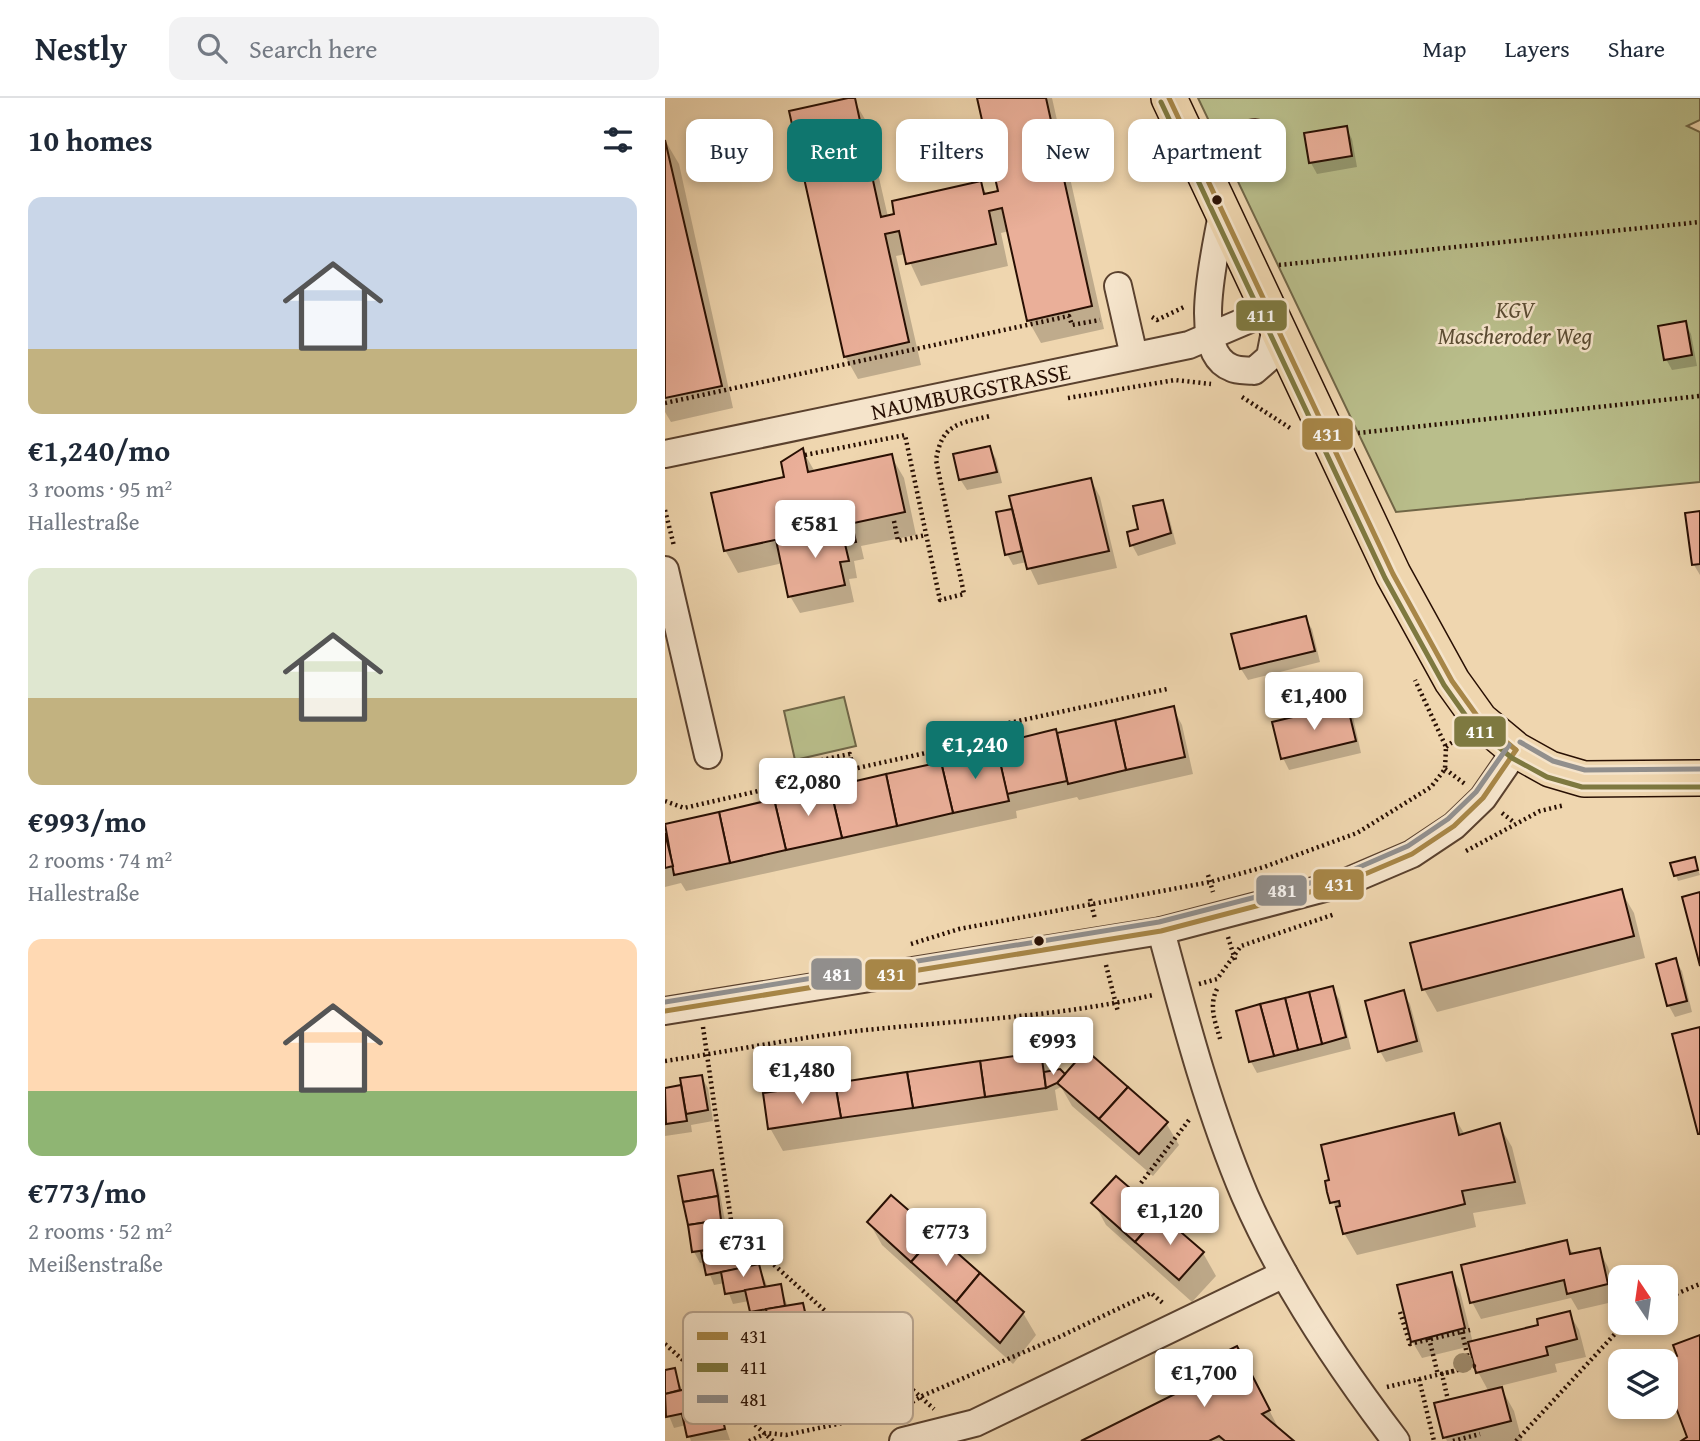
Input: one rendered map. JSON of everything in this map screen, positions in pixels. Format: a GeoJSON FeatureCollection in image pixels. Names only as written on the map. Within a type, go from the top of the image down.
{"type":"FeatureCollection","features":[{"type":"Feature","properties":{"kind":"main road"},"geometry":{"type":"LineString","coordinates":[[1169,98],[1179,119]]}},
{"type":"Feature","properties":{"kind":"main road"},"geometry":{"type":"LineString","coordinates":[[1208,182],[1393,574],[1453,681],[1480,720],[1516,750],[1550,769],[1584,779],[1700,778]]}},
{"type":"Feature","properties":{"kind":"street"},"geometry":{"type":"LineString","coordinates":[[1222,213],[1207,318],[1208,338],[1216,355],[1231,368],[1254,371],[1270,357],[1272,318]]}},
{"type":"Feature","properties":{"kind":"street"},"geometry":{"type":"LineString","coordinates":[[1118,286],[1134,356]]}},
{"type":"Feature","properties":{"kind":"street","name":"NAUMBURGSTRASSE"},"geometry":{"type":"LineString","coordinates":[[665,454],[1134,356],[1208,338],[1272,318]]}},
{"type":"Feature","properties":{"kind":"street"},"geometry":{"type":"LineString","coordinates":[[665,570],[708,755]]}},
{"type":"Feature","properties":{"kind":"street"},"geometry":{"type":"LineString","coordinates":[[665,1010],[1161,931],[1345,883],[1412,854],[1454,826],[1473,809],[1516,750]]}},
{"type":"Feature","properties":{"kind":"street"},"geometry":{"type":"LineString","coordinates":[[1161,931],[1221,1134],[1246,1197],[1306,1311],[1396,1441]]}},
{"type":"Feature","properties":{"kind":"street"},"geometry":{"type":"LineString","coordinates":[[903,1441],[970,1431],[1285,1274]]}},
{"type":"Feature","properties":{"kind":"path"},"geometry":{"type":"LineString","coordinates":[[1268,265],[1700,222]]}},
{"type":"Feature","properties":{"kind":"path"},"geometry":{"type":"LineString","coordinates":[[665,403],[1069,316],[1072,325],[1142,311],[1157,320],[1183,309],[1188,297]]}},
{"type":"Feature","properties":{"kind":"path"},"geometry":{"type":"LineString","coordinates":[[1062,399],[1175,380],[1219,386]]}},
{"type":"Feature","properties":{"kind":"path"},"geometry":{"type":"LineString","coordinates":[[1234,391],[1296,432]]}},
{"type":"Feature","properties":{"kind":"path"},"geometry":{"type":"LineString","coordinates":[[1347,433],[1700,396]]}},
{"type":"Feature","properties":{"kind":"path"},"geometry":{"type":"LineString","coordinates":[[804,455],[905,435],[940,600],[964,594],[936,460],[940,439],[955,424],[990,416]]}},
{"type":"Feature","properties":{"kind":"path"},"geometry":{"type":"LineString","coordinates":[[894,521],[898,541],[926,535]]}},
{"type":"Feature","properties":{"kind":"path"},"geometry":{"type":"LineString","coordinates":[[665,801],[684,808],[802,781],[798,765],[850,754],[853,769],[980,741],[1004,724],[1167,689]]}},
{"type":"Feature","properties":{"kind":"path"},"geometry":{"type":"LineString","coordinates":[[904,946],[959,929],[1210,882],[1317,849],[1357,832],[1431,787],[1445,769],[1448,758],[1439,731]]}},
{"type":"Feature","properties":{"kind":"path"},"geometry":{"type":"LineString","coordinates":[[1497,837],[1540,811]]}},
{"type":"Feature","properties":{"kind":"path"},"geometry":{"type":"LineString","coordinates":[[1208,875],[1210,882]]}},
{"type":"Feature","properties":{"kind":"path"},"geometry":{"type":"LineString","coordinates":[[665,1061],[863,1030],[1015,1017],[1116,1004],[1217,979],[1233,953],[1237,963]]}},
{"type":"Feature","properties":{"kind":"path"},"geometry":{"type":"LineString","coordinates":[[1217,989],[1212,1011],[1221,1045]]}},
{"type":"Feature","properties":{"kind":"path"},"geometry":{"type":"LineString","coordinates":[[701,1006],[732,1227],[828,1312]]}},
{"type":"Feature","properties":{"kind":"path"},"geometry":{"type":"LineString","coordinates":[[1185,1107],[1194,1132]]}},
{"type":"Feature","properties":{"kind":"path"},"geometry":{"type":"LineString","coordinates":[[1141,1183],[1188,1120]]}},
{"type":"Feature","properties":{"kind":"path"},"geometry":{"type":"LineString","coordinates":[[1678,1293],[1700,1284]]}},
{"type":"Feature","properties":{"kind":"path"},"geometry":{"type":"LineString","coordinates":[[913,1402],[1059,1338],[1151,1293],[1167,1307]]}},
{"type":"Feature","properties":{"kind":"path"},"geometry":{"type":"LineString","coordinates":[[1400,1312],[1410,1344],[1470,1330]]}},
{"type":"Feature","properties":{"kind":"path"},"geometry":{"type":"LineString","coordinates":[[1385,1388],[1471,1367],[1462,1332]]}},
{"type":"Feature","properties":{"kind":"path"},"geometry":{"type":"LineString","coordinates":[[1516,1441],[1614,1335]]}},
{"type":"Feature","properties":{"kind":"path"},"geometry":{"type":"LineString","coordinates":[[1429,1338],[1448,1400]]}},
{"type":"Feature","properties":{"kind":"path"},"geometry":{"type":"LineString","coordinates":[[665,1344],[683,1360]]}},
{"type":"Feature","properties":{"kind":"path"},"geometry":{"type":"LineString","coordinates":[[1419,1379],[1434,1441]]}},
{"type":"Feature","properties":{"kind":"path"},"geometry":{"type":"LineString","coordinates":[[913,1388],[970,1431]]}},
{"type":"Feature","properties":{"kind":"path"},"geometry":{"type":"LineString","coordinates":[[757,1424],[773,1441]]}},
{"type":"Feature","properties":{"kind":"path"},"geometry":{"type":"LineString","coordinates":[[749,1441],[767,1433],[786,1435],[837,1424]]}},
{"type":"Feature","properties":{"kind":"path"},"geometry":{"type":"LineString","coordinates":[[1453,1441],[1480,1434]]}},
{"type":"Feature","properties":{"kind":"green space","name":"KGV Mascheroder Weg"},"geometry":{"type":"Polygon","coordinates":[[[1198,98],[1700,98],[1700,120],[1687,126],[1700,132],[1700,482],[1396,512],[1238,182],[1286,182],[1286,119],[1208,119],[1198,98]]]}},
{"type":"Feature","properties":{"kind":"green space"},"geometry":{"type":"Polygon","coordinates":[[[844,697],[856,746],[795,760],[784,711],[844,697]]]}},
{"type":"Feature","properties":{"kind":"building"},"geometry":{"type":"Polygon","coordinates":[[[855,98],[860,119],[791,119],[789,111],[855,98]]]}},
{"type":"Feature","properties":{"kind":"building"},"geometry":{"type":"Polygon","coordinates":[[[977,98],[1046,98],[1051,119],[1022,119],[1022,182],[1065,182],[1092,306],[1027,321],[1002,208],[989,211],[996,244],[906,264],[899,231],[885,234],[909,342],[844,357],[805,182],[873,182],[881,217],[894,214],[892,201],[977,182],[981,182],[984,194],[998,191],[996,182],[1008,182],[1008,119],[982,119],[977,98]]]}},
{"type":"Feature","properties":{"kind":"building"},"geometry":{"type":"Polygon","coordinates":[[[1347,126],[1352,156],[1309,163],[1304,133],[1347,126]]]}},
{"type":"Feature","properties":{"kind":"building"},"geometry":{"type":"Polygon","coordinates":[[[665,140],[722,386],[665,398],[665,140]]]}},
{"type":"Feature","properties":{"kind":"building"},"geometry":{"type":"Polygon","coordinates":[[[1686,321],[1692,355],[1664,360],[1658,326],[1686,321]]]}},
{"type":"Feature","properties":{"kind":"building"},"geometry":{"type":"Polygon","coordinates":[[[990,446],[997,472],[959,480],[953,454],[990,446]]]}},
{"type":"Feature","properties":{"kind":"building"},"geometry":{"type":"Polygon","coordinates":[[[803,448],[808,472],[892,454],[905,512],[724,551],[711,493],[784,477],[781,462],[803,448]]]}},
{"type":"Feature","properties":{"kind":"building"},"geometry":{"type":"Polygon","coordinates":[[[1091,478],[1109,551],[1027,569],[1009,496],[1091,478]]]}},
{"type":"Feature","properties":{"kind":"building"},"geometry":{"type":"Polygon","coordinates":[[[1163,500],[1171,533],[1130,546],[1127,532],[1138,529],[1133,506],[1163,500]]]}},
{"type":"Feature","properties":{"kind":"building"},"geometry":{"type":"Polygon","coordinates":[[[1012,509],[1022,551],[1005,555],[996,512],[1012,509]]]}},
{"type":"Feature","properties":{"kind":"building"},"geometry":{"type":"Polygon","coordinates":[[[1700,511],[1700,564],[1692,565],[1685,513],[1700,511]]]}},
{"type":"Feature","properties":{"kind":"building"},"geometry":{"type":"Polygon","coordinates":[[[852,524],[856,542],[845,544],[849,561],[840,562],[845,585],[788,597],[776,540],[852,524]]]}},
{"type":"Feature","properties":{"kind":"building"},"geometry":{"type":"Polygon","coordinates":[[[1306,616],[1315,651],[1240,669],[1231,634],[1306,616]]]}},
{"type":"Feature","properties":{"kind":"building"},"geometry":{"type":"Polygon","coordinates":[[[1347,704],[1356,741],[1281,759],[1272,722],[1347,704]]]}},
{"type":"Feature","properties":{"kind":"building"},"geometry":{"type":"Polygon","coordinates":[[[1174,706],[1185,757],[1126,770],[1115,720],[1174,706]]]}},
{"type":"Feature","properties":{"kind":"building"},"geometry":{"type":"Polygon","coordinates":[[[1115,720],[1126,770],[1068,784],[1057,733],[1115,720]]]}},
{"type":"Feature","properties":{"kind":"building"},"geometry":{"type":"Polygon","coordinates":[[[1056,729],[1067,781],[1007,794],[996,744],[1056,729]]]}},
{"type":"Feature","properties":{"kind":"building"},"geometry":{"type":"Polygon","coordinates":[[[997,749],[1009,801],[953,813],[941,762],[997,749]]]}},
{"type":"Feature","properties":{"kind":"building"},"geometry":{"type":"Polygon","coordinates":[[[941,762],[953,813],[897,826],[886,774],[941,762]]]}},
{"type":"Feature","properties":{"kind":"building"},"geometry":{"type":"Polygon","coordinates":[[[886,774],[897,826],[842,838],[830,787],[886,774]]]}},
{"type":"Feature","properties":{"kind":"building"},"geometry":{"type":"Polygon","coordinates":[[[830,787],[842,838],[786,850],[774,799],[830,787]]]}},
{"type":"Feature","properties":{"kind":"building"},"geometry":{"type":"Polygon","coordinates":[[[774,799],[786,850],[730,863],[719,812],[774,799]]]}},
{"type":"Feature","properties":{"kind":"building"},"geometry":{"type":"Polygon","coordinates":[[[719,812],[730,863],[674,875],[665,824],[719,812]]]}},
{"type":"Feature","properties":{"kind":"building"},"geometry":{"type":"Polygon","coordinates":[[[665,833],[673,866],[665,868],[665,833]]]}},
{"type":"Feature","properties":{"kind":"building"},"geometry":{"type":"Polygon","coordinates":[[[1695,857],[1698,870],[1674,876],[1670,863],[1695,857]]]}},
{"type":"Feature","properties":{"kind":"building"},"geometry":{"type":"Polygon","coordinates":[[[1622,889],[1634,936],[1422,990],[1410,943],[1622,889]]]}},
{"type":"Feature","properties":{"kind":"building"},"geometry":{"type":"Polygon","coordinates":[[[1700,892],[1700,966],[1682,897],[1700,892]]]}},
{"type":"Feature","properties":{"kind":"building"},"geometry":{"type":"Polygon","coordinates":[[[1676,958],[1687,1001],[1667,1006],[1656,964],[1676,958]]]}},
{"type":"Feature","properties":{"kind":"building"},"geometry":{"type":"Polygon","coordinates":[[[1333,986],[1346,1037],[1322,1044],[1309,992],[1333,986]]]}},
{"type":"Feature","properties":{"kind":"building"},"geometry":{"type":"Polygon","coordinates":[[[1404,990],[1417,1041],[1378,1052],[1365,1001],[1404,990]]]}},
{"type":"Feature","properties":{"kind":"building"},"geometry":{"type":"Polygon","coordinates":[[[1309,992],[1322,1044],[1298,1050],[1285,998],[1309,992]]]}},
{"type":"Feature","properties":{"kind":"building"},"geometry":{"type":"Polygon","coordinates":[[[1285,998],[1298,1050],[1274,1056],[1260,1004],[1285,998]]]}},
{"type":"Feature","properties":{"kind":"building"},"geometry":{"type":"Polygon","coordinates":[[[1260,1004],[1274,1056],[1249,1062],[1236,1011],[1260,1004]]]}},
{"type":"Feature","properties":{"kind":"building"},"geometry":{"type":"Polygon","coordinates":[[[1700,1027],[1700,1134],[1698,1134],[1672,1034],[1700,1027]]]}},
{"type":"Feature","properties":{"kind":"building"},"geometry":{"type":"Polygon","coordinates":[[[1086,1050],[1128,1087],[1099,1119],[1057,1083],[1086,1050]]]}},
{"type":"Feature","properties":{"kind":"building"},"geometry":{"type":"Polygon","coordinates":[[[1041,1052],[1046,1088],[985,1097],[980,1061],[1041,1052]]]}},
{"type":"Feature","properties":{"kind":"building"},"geometry":{"type":"Polygon","coordinates":[[[980,1061],[985,1097],[913,1108],[907,1072],[980,1061]]]}},
{"type":"Feature","properties":{"kind":"building"},"geometry":{"type":"Polygon","coordinates":[[[1060,1069],[1065,1074],[1057,1083],[1046,1088],[1044,1072],[1060,1069]]]}},
{"type":"Feature","properties":{"kind":"building"},"geometry":{"type":"Polygon","coordinates":[[[907,1072],[913,1108],[841,1118],[835,1083],[907,1072]]]}},
{"type":"Feature","properties":{"kind":"building"},"geometry":{"type":"Polygon","coordinates":[[[702,1075],[708,1110],[686,1114],[680,1078],[702,1075]]]}},
{"type":"Feature","properties":{"kind":"building"},"geometry":{"type":"Polygon","coordinates":[[[835,1083],[841,1118],[768,1129],[763,1093],[835,1083]]]}},
{"type":"Feature","properties":{"kind":"building"},"geometry":{"type":"Polygon","coordinates":[[[681,1085],[687,1121],[666,1124],[665,1088],[681,1085]]]}},
{"type":"Feature","properties":{"kind":"building"},"geometry":{"type":"Polygon","coordinates":[[[1128,1087],[1168,1122],[1139,1154],[1099,1119],[1128,1087]]]}},
{"type":"Feature","properties":{"kind":"building"},"geometry":{"type":"Polygon","coordinates":[[[1454,1113],[1459,1135],[1500,1123],[1515,1182],[1462,1191],[1465,1204],[1343,1234],[1336,1207],[1340,1206],[1339,1201],[1330,1203],[1327,1192],[1325,1181],[1329,1180],[1321,1145],[1454,1113]]]}},
{"type":"Feature","properties":{"kind":"building"},"geometry":{"type":"Polygon","coordinates":[[[713,1170],[718,1196],[683,1202],[678,1176],[713,1170]]]}},
{"type":"Feature","properties":{"kind":"building"},"geometry":{"type":"Polygon","coordinates":[[[1116,1176],[1160,1214],[1135,1242],[1091,1203],[1116,1176]]]}},
{"type":"Feature","properties":{"kind":"building"},"geometry":{"type":"Polygon","coordinates":[[[891,1195],[936,1234],[911,1262],[867,1222],[891,1195]]]}},
{"type":"Feature","properties":{"kind":"building"},"geometry":{"type":"Polygon","coordinates":[[[718,1196],[721,1220],[688,1225],[683,1202],[718,1196]]]}},
{"type":"Feature","properties":{"kind":"building"},"geometry":{"type":"Polygon","coordinates":[[[1160,1214],[1204,1252],[1179,1280],[1135,1242],[1160,1214]]]}},
{"type":"Feature","properties":{"kind":"building"},"geometry":{"type":"Polygon","coordinates":[[[721,1220],[727,1247],[692,1252],[688,1225],[721,1220]]]}},
{"type":"Feature","properties":{"kind":"building"},"geometry":{"type":"Polygon","coordinates":[[[936,1234],[980,1273],[956,1302],[911,1262],[936,1234]]]}},
{"type":"Feature","properties":{"kind":"building"},"geometry":{"type":"Polygon","coordinates":[[[1567,1240],[1570,1254],[1600,1248],[1608,1284],[1567,1294],[1564,1280],[1470,1303],[1461,1265],[1567,1240]]]}},
{"type":"Feature","properties":{"kind":"building"},"geometry":{"type":"Polygon","coordinates":[[[738,1245],[743,1268],[706,1275],[701,1251],[738,1245]]]}},
{"type":"Feature","properties":{"kind":"building"},"geometry":{"type":"Polygon","coordinates":[[[759,1264],[765,1287],[725,1294],[721,1272],[759,1264]]]}},
{"type":"Feature","properties":{"kind":"building"},"geometry":{"type":"Polygon","coordinates":[[[1452,1272],[1465,1328],[1411,1342],[1397,1285],[1452,1272]]]}},
{"type":"Feature","properties":{"kind":"building"},"geometry":{"type":"Polygon","coordinates":[[[980,1273],[1024,1312],[1000,1343],[956,1302],[980,1273]]]}},
{"type":"Feature","properties":{"kind":"building"},"geometry":{"type":"Polygon","coordinates":[[[781,1284],[785,1306],[750,1312],[745,1290],[781,1284]]]}},
{"type":"Feature","properties":{"kind":"building"},"geometry":{"type":"Polygon","coordinates":[[[803,1303],[805,1312],[767,1312],[766,1309],[803,1303]]]}},
{"type":"Feature","properties":{"kind":"building"},"geometry":{"type":"Polygon","coordinates":[[[1570,1311],[1577,1339],[1546,1347],[1548,1355],[1476,1373],[1468,1342],[1538,1325],[1537,1319],[1570,1311]]]}},
{"type":"Feature","properties":{"kind":"building"},"geometry":{"type":"Polygon","coordinates":[[[1700,1335],[1700,1441],[1681,1441],[1687,1437],[1678,1413],[1678,1349],[1674,1349],[1673,1345],[1700,1335]]]}},
{"type":"Feature","properties":{"kind":"building"},"geometry":{"type":"Polygon","coordinates":[[[1237,1346],[1270,1410],[1262,1414],[1294,1441],[1225,1441],[1219,1436],[1209,1441],[1081,1441],[1189,1387],[1182,1373],[1237,1346]]]}},
{"type":"Feature","properties":{"kind":"building"},"geometry":{"type":"Polygon","coordinates":[[[675,1368],[680,1390],[665,1394],[665,1370],[675,1368]]]}},
{"type":"Feature","properties":{"kind":"building"},"geometry":{"type":"Polygon","coordinates":[[[1502,1387],[1511,1421],[1443,1438],[1434,1403],[1502,1387]]]}},
{"type":"Feature","properties":{"kind":"building"},"geometry":{"type":"Polygon","coordinates":[[[683,1390],[683,1413],[666,1417],[665,1394],[683,1390]]]}},
{"type":"Feature","properties":{"kind":"building"},"geometry":{"type":"Polygon","coordinates":[[[684,1424],[724,1424],[725,1429],[687,1437],[684,1424]]]}},
{"type":"Feature","properties":{"kind":"transit line","name":"431"},"geometry":{"type":"LineString","coordinates":[[1169,98],[1393,574],[1452,681],[1480,720],[1516,750]]}},
{"type":"Feature","properties":{"kind":"transit line","name":"411"},"geometry":{"type":"LineString","coordinates":[[1161,102],[1385,578],[1444,685],[1473,726],[1512,758],[1547,777],[1582,787],[1700,787]]}},
{"type":"Feature","properties":{"kind":"transit line","name":"481"},"geometry":{"type":"LineString","coordinates":[[1520,742],[1553,761],[1585,770],[1700,769]]}},
{"type":"Feature","properties":{"kind":"transit line","name":"481"},"geometry":{"type":"LineString","coordinates":[[665,1002],[1159,922],[1341,875],[1408,846],[1448,819],[1476,792],[1509,745]]}},
{"type":"Feature","properties":{"kind":"transit line","name":"431"},"geometry":{"type":"LineString","coordinates":[[665,1011],[1161,931],[1344,883],[1412,854],[1454,826],[1483,798],[1516,750]]}}]}
